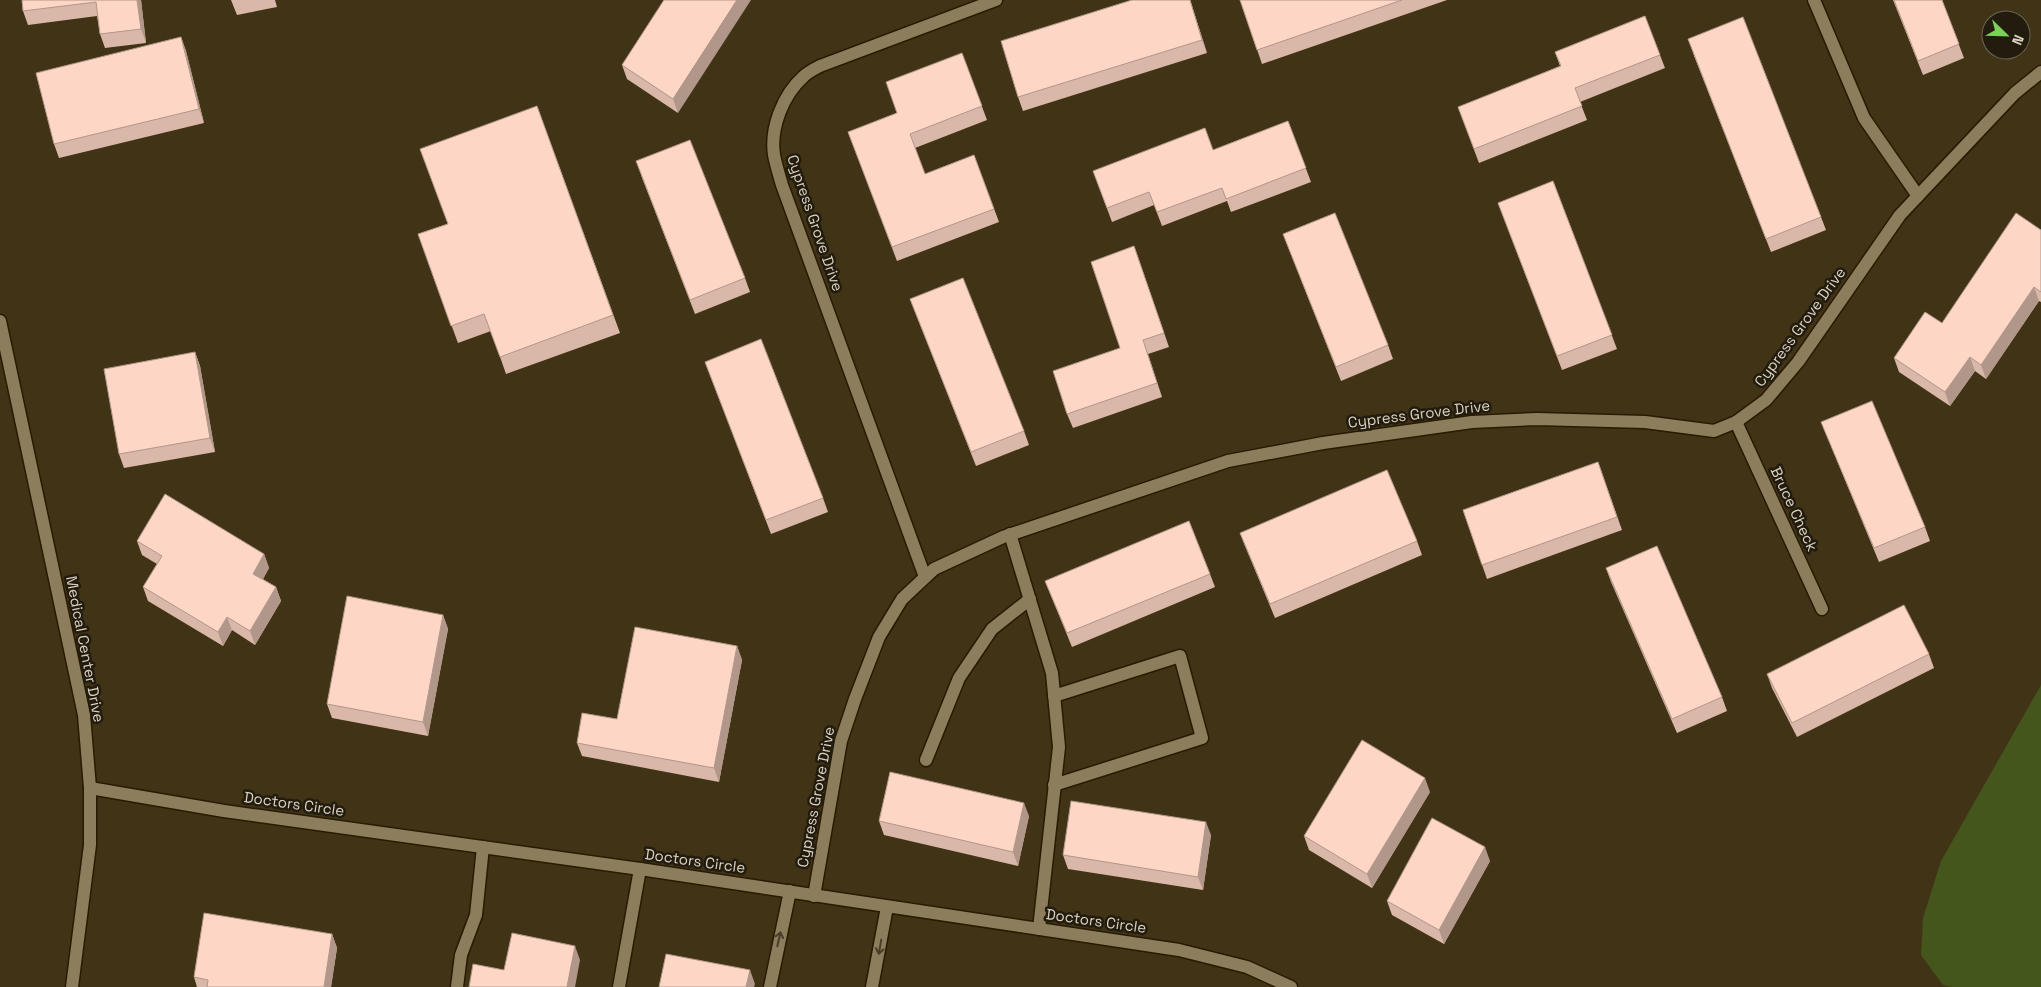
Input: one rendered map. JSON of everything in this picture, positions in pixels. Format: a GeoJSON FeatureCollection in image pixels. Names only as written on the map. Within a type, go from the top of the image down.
{"type":"FeatureCollection","features":[{"type":"Feature","properties":{"kind":"street","name":"Cypress Grove Drive"},"geometry":{"type":"LineString","coordinates":[[925,578],[782,185],[774,153],[774,132],[780,110],[793,88],[804,76],[820,66],[996,0]]}},
{"type":"Feature","properties":{"kind":"street"},"geometry":{"type":"LineString","coordinates":[[1814,0],[1864,118],[1918,196]]}},
{"type":"Feature","properties":{"kind":"street","name":"Cypress Grove Drive"},"geometry":{"type":"LineString","coordinates":[[814,896],[841,741],[855,699],[879,637],[902,599],[934,570],[1010,534],[1228,461],[1342,440],[1456,423],[1537,419],[1645,422],[1714,431],[1736,422],[1766,400],[1798,362],[1900,215],[2015,93],[2041,72]]}},
{"type":"Feature","properties":{"kind":"street","name":"Medical Center Drive"},"geometry":{"type":"LineString","coordinates":[[0,321],[84,715],[90,788],[90,844],[72,987]]}},
{"type":"Feature","properties":{"kind":"street","name":"Bruce Check"},"geometry":{"type":"LineString","coordinates":[[1736,422],[1822,609]]}},
{"type":"Feature","properties":{"kind":"street"},"geometry":{"type":"LineString","coordinates":[[1010,534],[1052,673],[1059,747],[1039,929]]}},
{"type":"Feature","properties":{"kind":"street"},"geometry":{"type":"LineString","coordinates":[[926,760],[959,678],[992,629],[1030,599]]}},
{"type":"Feature","properties":{"kind":"street"},"geometry":{"type":"LineString","coordinates":[[1054,696],[1180,656],[1202,738],[1054,785]]}},
{"type":"Feature","properties":{"kind":"street","name":"Doctors Circle"},"geometry":{"type":"LineString","coordinates":[[90,788],[224,811],[640,869],[1179,950],[1247,967],[1291,987]]}},
{"type":"Feature","properties":{"kind":"street"},"geometry":{"type":"LineString","coordinates":[[457,987],[461,955],[476,915],[483,847]]}},
{"type":"Feature","properties":{"kind":"street"},"geometry":{"type":"LineString","coordinates":[[620,987],[640,869]]}},
{"type":"Feature","properties":{"kind":"street"},"geometry":{"type":"LineString","coordinates":[[770,987],[790,891]]}},
{"type":"Feature","properties":{"kind":"street"},"geometry":{"type":"LineString","coordinates":[[872,987],[887,907]]}},
{"type":"Feature","properties":{"kind":"green space"},"geometry":{"type":"Polygon","coordinates":[[[2041,685],[2041,987],[1952,987],[1943,985],[1921,955],[1923,918],[1941,861],[2041,685]]]}},
{"type":"Feature","properties":{"kind":"building"},"geometry":{"type":"Polygon","coordinates":[[[22,0],[137,0],[141,29],[100,34],[96,2],[23,11],[22,0]]]}},
{"type":"Feature","properties":{"kind":"building"},"geometry":{"type":"Polygon","coordinates":[[[664,0],[737,0],[673,99],[622,65],[664,0]]]}},
{"type":"Feature","properties":{"kind":"building"},"geometry":{"type":"Polygon","coordinates":[[[1132,0],[1190,0],[1202,40],[1018,97],[1001,41],[1132,0]]]}},
{"type":"Feature","properties":{"kind":"building"},"geometry":{"type":"Polygon","coordinates":[[[1240,0],[1402,0],[1257,50],[1240,0]]]}},
{"type":"Feature","properties":{"kind":"building"},"geometry":{"type":"Polygon","coordinates":[[[1894,0],[1942,0],[1959,44],[1918,61],[1894,0]]]}},
{"type":"Feature","properties":{"kind":"building"},"geometry":{"type":"Polygon","coordinates":[[[1645,16],[1660,55],[1575,88],[1582,106],[1474,149],[1458,107],[1561,66],[1555,52],[1645,16]]]}},
{"type":"Feature","properties":{"kind":"building"},"geometry":{"type":"Polygon","coordinates":[[[1743,17],[1821,217],[1766,239],[1688,39],[1743,17]]]}},
{"type":"Feature","properties":{"kind":"building"},"geometry":{"type":"Polygon","coordinates":[[[181,37],[199,109],[54,144],[36,73],[181,37]]]}},
{"type":"Feature","properties":{"kind":"building"},"geometry":{"type":"Polygon","coordinates":[[[962,53],[982,106],[910,134],[925,174],[974,155],[994,209],[892,247],[848,132],[897,113],[886,82],[962,53]]]}},
{"type":"Feature","properties":{"kind":"building"},"geometry":{"type":"Polygon","coordinates":[[[537,106],[613,315],[500,357],[484,314],[451,326],[418,234],[448,224],[420,149],[537,106]]]}},
{"type":"Feature","properties":{"kind":"building"},"geometry":{"type":"Polygon","coordinates":[[[1288,121],[1306,168],[1226,199],[1222,188],[1157,212],[1149,192],[1107,208],[1093,171],[1205,128],[1213,150],[1288,121]]]}},
{"type":"Feature","properties":{"kind":"building"},"geometry":{"type":"Polygon","coordinates":[[[690,140],[745,278],[690,300],[636,161],[690,140]]]}},
{"type":"Feature","properties":{"kind":"building"},"geometry":{"type":"Polygon","coordinates":[[[1553,181],[1612,335],[1557,356],[1498,203],[1553,181]]]}},
{"type":"Feature","properties":{"kind":"building"},"geometry":{"type":"Polygon","coordinates":[[[1335,213],[1388,345],[1336,367],[1283,234],[1335,213]]]}},
{"type":"Feature","properties":{"kind":"building"},"geometry":{"type":"Polygon","coordinates":[[[2016,213],[2041,230],[2041,292],[2034,287],[1981,365],[1970,357],[1945,392],[1894,358],[1925,312],[1942,323],[2016,213]]]}},
{"type":"Feature","properties":{"kind":"building"},"geometry":{"type":"Polygon","coordinates":[[[1134,246],[1164,333],[1143,340],[1157,383],[1067,414],[1053,371],[1120,348],[1091,262],[1134,246]]]}},
{"type":"Feature","properties":{"kind":"building"},"geometry":{"type":"Polygon","coordinates":[[[963,278],[1024,431],[971,452],[910,299],[963,278]]]}},
{"type":"Feature","properties":{"kind":"building"},"geometry":{"type":"Polygon","coordinates":[[[761,339],[823,498],[766,520],[705,362],[761,339]]]}},
{"type":"Feature","properties":{"kind":"building"},"geometry":{"type":"Polygon","coordinates":[[[195,352],[210,438],[119,454],[104,369],[195,352]]]}},
{"type":"Feature","properties":{"kind":"building"},"geometry":{"type":"Polygon","coordinates":[[[1872,401],[1925,527],[1874,548],[1821,422],[1872,401]]]}},
{"type":"Feature","properties":{"kind":"building"},"geometry":{"type":"Polygon","coordinates":[[[1598,462],[1617,517],[1482,565],[1463,510],[1598,462]]]}},
{"type":"Feature","properties":{"kind":"building"},"geometry":{"type":"Polygon","coordinates":[[[1387,470],[1417,541],[1270,604],[1240,533],[1387,470]]]}},
{"type":"Feature","properties":{"kind":"building"},"geometry":{"type":"Polygon","coordinates":[[[165,494],[264,554],[253,574],[276,587],[250,631],[227,617],[218,632],[143,587],[162,556],[137,541],[165,494]]]}},
{"type":"Feature","properties":{"kind":"building"},"geometry":{"type":"Polygon","coordinates":[[[1189,521],[1210,574],[1067,633],[1045,581],[1189,521]]]}},
{"type":"Feature","properties":{"kind":"building"},"geometry":{"type":"Polygon","coordinates":[[[1657,546],[1722,697],[1672,719],[1606,568],[1657,546]]]}},
{"type":"Feature","properties":{"kind":"building"},"geometry":{"type":"Polygon","coordinates":[[[347,596],[443,615],[423,722],[327,704],[347,596]]]}},
{"type":"Feature","properties":{"kind":"building"},"geometry":{"type":"Polygon","coordinates":[[[1904,605],[1929,654],[1792,723],[1767,674],[1904,605]]]}},
{"type":"Feature","properties":{"kind":"building"},"geometry":{"type":"Polygon","coordinates":[[[635,627],[737,646],[714,768],[577,743],[582,713],[617,719],[635,627]]]}},
{"type":"Feature","properties":{"kind":"building"},"geometry":{"type":"Polygon","coordinates":[[[1362,740],[1425,778],[1367,874],[1304,836],[1362,740]]]}},
{"type":"Feature","properties":{"kind":"building"},"geometry":{"type":"Polygon","coordinates":[[[890,772],[1024,803],[1013,852],[879,821],[890,772]]]}},
{"type":"Feature","properties":{"kind":"building"},"geometry":{"type":"Polygon","coordinates":[[[1071,801],[1206,822],[1198,877],[1063,855],[1071,801]]]}},
{"type":"Feature","properties":{"kind":"building"},"geometry":{"type":"Polygon","coordinates":[[[1432,818],[1485,847],[1439,930],[1387,901],[1432,818]]]}},
{"type":"Feature","properties":{"kind":"building"},"geometry":{"type":"Polygon","coordinates":[[[204,913],[332,934],[324,987],[207,987],[208,980],[194,977],[204,913]]]}},
{"type":"Feature","properties":{"kind":"building"},"geometry":{"type":"Polygon","coordinates":[[[512,933],[575,946],[567,987],[469,987],[473,964],[504,970],[512,933]]]}},
{"type":"Feature","properties":{"kind":"building"},"geometry":{"type":"Polygon","coordinates":[[[666,954],[750,970],[746,987],[659,987],[666,954]]]}}]}
